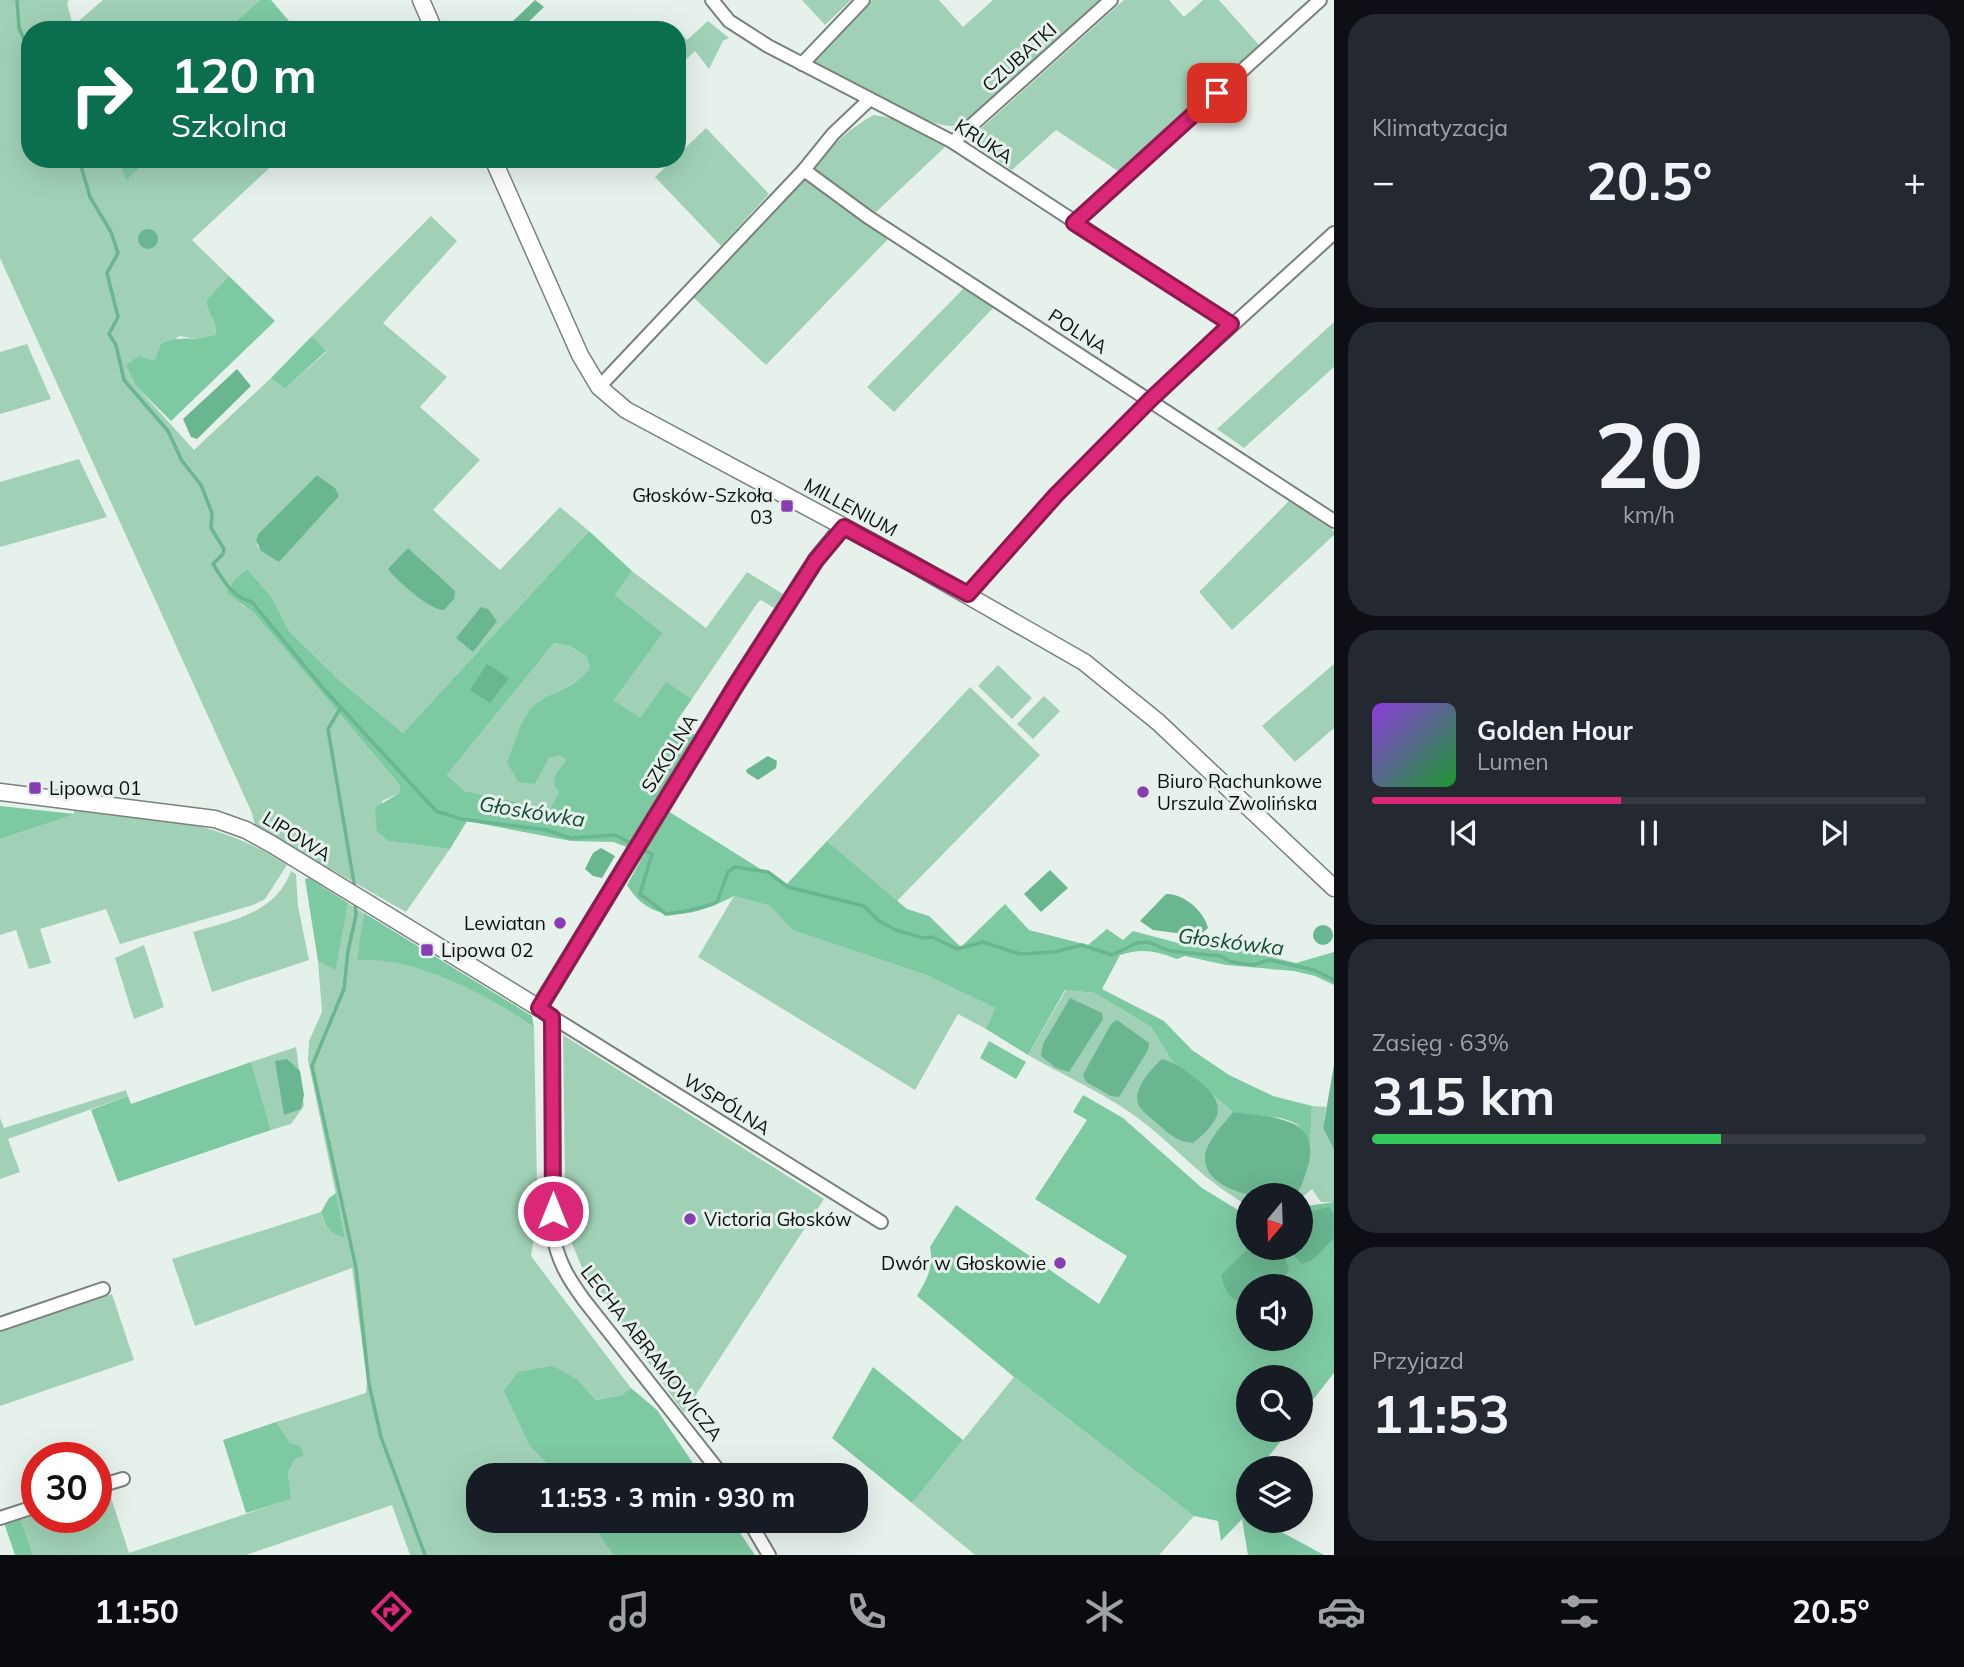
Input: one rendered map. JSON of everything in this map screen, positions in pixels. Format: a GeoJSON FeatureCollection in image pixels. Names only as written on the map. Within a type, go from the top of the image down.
{"type":"FeatureCollection","features":[{"type":"Feature","properties":{"kind":"street"},"geometry":{"type":"LineString","coordinates":[[421,0],[430,21]]}},
{"type":"Feature","properties":{"kind":"street","name":"KRUKA"},"geometry":{"type":"LineString","coordinates":[[712,0],[729,21],[802,64],[953,142],[1231,324]]}},
{"type":"Feature","properties":{"kind":"street"},"geometry":{"type":"LineString","coordinates":[[802,64],[863,0]]}},
{"type":"Feature","properties":{"kind":"street","name":"CZUBATKI"},"geometry":{"type":"LineString","coordinates":[[953,142],[1111,0]]}},
{"type":"Feature","properties":{"kind":"street"},"geometry":{"type":"LineString","coordinates":[[1074,223],[1320,0]]}},
{"type":"Feature","properties":{"kind":"street"},"geometry":{"type":"LineString","coordinates":[[599,387],[803,170],[833,134],[870,99]]}},
{"type":"Feature","properties":{"kind":"street","name":"MILLENIUM"},"geometry":{"type":"LineString","coordinates":[[497,168],[580,355],[599,387],[626,410],[968,594],[1101,674],[1158,722],[1334,888]]}},
{"type":"Feature","properties":{"kind":"street","name":"POLNA"},"geometry":{"type":"LineString","coordinates":[[803,170],[867,217],[1334,521]]}},
{"type":"Feature","properties":{"kind":"street"},"geometry":{"type":"LineString","coordinates":[[968,594],[1056,495],[1150,400],[1334,233]]}},
{"type":"Feature","properties":{"kind":"street","name":"SZKOLNA"},"geometry":{"type":"LineString","coordinates":[[545,1013],[618,877],[816,560],[844,527]]}},
{"type":"Feature","properties":{"kind":"street","name":"LIPOWA"},"geometry":{"type":"LineString","coordinates":[[0,792],[229,823],[273,845],[545,1013]]}},
{"type":"Feature","properties":{"kind":"street","name":"WSPÓLNA"},"geometry":{"type":"LineString","coordinates":[[545,1013],[881,1223]]}},
{"type":"Feature","properties":{"kind":"street","name":"LECHA ABRAMOWICZA"},"geometry":{"type":"LineString","coordinates":[[545,1013],[553,1233],[556,1252],[565,1274],[583,1300],[712,1463]]}},
{"type":"Feature","properties":{"kind":"street"},"geometry":{"type":"LineString","coordinates":[[0,1324],[103,1289]]}},
{"type":"Feature","properties":{"kind":"street"},"geometry":{"type":"LineString","coordinates":[[112,1482],[123,1479]]}},
{"type":"Feature","properties":{"kind":"street"},"geometry":{"type":"LineString","coordinates":[[0,1518],[21,1511]]}},
{"type":"Feature","properties":{"kind":"street"},"geometry":{"type":"LineString","coordinates":[[756,1533],[769,1555]]}},
{"type":"Feature","properties":{"kind":"shaded area"},"geometry":{"type":"Polygon","coordinates":[[[0,0],[69,0],[67,3],[72,21],[21,21],[21,168],[122,168],[126,179],[139,168],[269,168],[192,240],[229,276],[206,300],[216,334],[203,340],[179,336],[155,361],[137,387],[194,450],[271,378],[285,389],[326,352],[312,336],[431,216],[457,241],[383,323],[447,377],[420,407],[480,460],[433,510],[500,570],[560,507],[589,531],[403,733],[339,680],[289,631],[271,596],[247,569],[235,579],[241,604],[254,613],[400,785],[399,793],[382,801],[389,841],[450,849],[406,912],[255,826],[252,813],[0,258],[0,0]],[[317,475],[259,533],[257,546],[279,562],[335,488],[317,475]]]}},
{"type":"Feature","properties":{"kind":"shaded area"},"geometry":{"type":"Polygon","coordinates":[[[103,0],[260,0],[236,21],[79,21],[103,0]]]}},
{"type":"Feature","properties":{"kind":"shaded area"},"geometry":{"type":"Polygon","coordinates":[[[260,0],[271,0],[289,21],[236,21],[260,0]]]}},
{"type":"Feature","properties":{"kind":"shaded area"},"geometry":{"type":"Polygon","coordinates":[[[535,0],[544,7],[529,21],[513,21],[535,0]]]}},
{"type":"Feature","properties":{"kind":"shaded area"},"geometry":{"type":"Polygon","coordinates":[[[802,0],[851,0],[825,25],[802,0]]]}},
{"type":"Feature","properties":{"kind":"shaded area"},"geometry":{"type":"Polygon","coordinates":[[[872,0],[939,0],[963,27],[993,0],[1103,0],[963,125],[950,126],[912,115],[890,105],[817,66],[812,60],[872,0]]]}},
{"type":"Feature","properties":{"kind":"shaded area"},"geometry":{"type":"Polygon","coordinates":[[[1124,0],[1169,0],[1184,17],[1203,0],[1219,0],[1259,45],[1118,171],[1056,130],[1012,170],[975,145],[972,139],[975,134],[1124,0]]]}},
{"type":"Feature","properties":{"kind":"shaded area"},"geometry":{"type":"Polygon","coordinates":[[[708,21],[729,38],[723,41],[709,69],[695,51],[686,60],[687,40],[708,21]]]}},
{"type":"Feature","properties":{"kind":"shaded area"},"geometry":{"type":"Polygon","coordinates":[[[874,115],[891,118],[945,147],[875,213],[815,170],[831,147],[874,115]]]}},
{"type":"Feature","properties":{"kind":"shaded area"},"geometry":{"type":"Polygon","coordinates":[[[706,128],[769,194],[721,246],[655,177],[664,168],[686,168],[686,147],[706,128]]]}},
{"type":"Feature","properties":{"kind":"shaded area"},"geometry":{"type":"Polygon","coordinates":[[[121,168],[139,168],[126,180],[121,168]]]}},
{"type":"Feature","properties":{"kind":"shaded area"},"geometry":{"type":"Polygon","coordinates":[[[804,179],[890,237],[766,365],[693,297],[804,179]]]}},
{"type":"Feature","properties":{"kind":"shaded area"},"geometry":{"type":"Polygon","coordinates":[[[148,229],[155,232],[158,239],[155,246],[148,249],[141,246],[138,239],[141,232],[148,229]]]}},
{"type":"Feature","properties":{"kind":"shaded area"},"geometry":{"type":"Polygon","coordinates":[[[229,276],[275,321],[171,421],[137,387],[126,365],[139,356],[155,361],[161,344],[216,334],[206,300],[229,276]]]}},
{"type":"Feature","properties":{"kind":"shaded area"},"geometry":{"type":"Polygon","coordinates":[[[966,286],[996,305],[894,412],[867,387],[966,286]]]}},
{"type":"Feature","properties":{"kind":"shaded area"},"geometry":{"type":"Polygon","coordinates":[[[1334,322],[1334,367],[1244,448],[1217,429],[1334,322]]]}},
{"type":"Feature","properties":{"kind":"shaded area"},"geometry":{"type":"Polygon","coordinates":[[[312,336],[326,351],[285,389],[271,378],[312,336]]]}},
{"type":"Feature","properties":{"kind":"shaded area"},"geometry":{"type":"Polygon","coordinates":[[[27,344],[51,399],[0,414],[0,352],[27,344]]]}},
{"type":"Feature","properties":{"kind":"shaded area"},"geometry":{"type":"Polygon","coordinates":[[[237,369],[251,386],[197,439],[191,437],[183,419],[237,369]]]}},
{"type":"Feature","properties":{"kind":"shaded area"},"geometry":{"type":"Polygon","coordinates":[[[79,459],[107,517],[0,547],[0,482],[79,459]]]}},
{"type":"Feature","properties":{"kind":"shaded area"},"geometry":{"type":"Polygon","coordinates":[[[317,475],[335,488],[339,496],[279,562],[261,551],[256,540],[259,533],[317,475]]]}},
{"type":"Feature","properties":{"kind":"shaded area"},"geometry":{"type":"Polygon","coordinates":[[[1289,501],[1334,531],[1334,535],[1232,630],[1199,592],[1289,501]]]}},
{"type":"Feature","properties":{"kind":"shaded area"},"geometry":{"type":"Polygon","coordinates":[[[589,531],[632,571],[615,595],[663,633],[614,700],[640,718],[666,682],[692,699],[676,722],[696,736],[627,847],[613,842],[571,841],[467,821],[450,849],[389,841],[377,832],[375,808],[399,793],[400,785],[254,613],[227,593],[235,579],[247,569],[271,596],[289,631],[339,680],[403,733],[589,531]],[[554,643],[447,775],[465,791],[550,809],[559,791],[554,785],[556,773],[566,760],[560,756],[549,758],[535,784],[518,782],[507,762],[529,711],[536,704],[578,680],[590,667],[586,656],[570,646],[554,643]]]}},
{"type":"Feature","properties":{"kind":"shaded area"},"geometry":{"type":"Polygon","coordinates":[[[408,548],[455,591],[454,599],[444,610],[423,601],[388,569],[408,548]]]}},
{"type":"Feature","properties":{"kind":"shaded area"},"geometry":{"type":"Polygon","coordinates":[[[632,571],[706,628],[747,572],[783,594],[774,608],[761,600],[758,602],[692,699],[666,683],[640,719],[614,700],[663,633],[615,595],[632,571]]]}},
{"type":"Feature","properties":{"kind":"shaded area"},"geometry":{"type":"Polygon","coordinates":[[[481,607],[488,609],[497,621],[473,652],[456,638],[481,607]]]}},
{"type":"Feature","properties":{"kind":"shaded area"},"geometry":{"type":"Polygon","coordinates":[[[554,643],[570,646],[586,656],[590,667],[585,677],[547,697],[529,712],[535,783],[549,758],[560,756],[566,760],[556,773],[559,791],[550,809],[465,791],[447,775],[554,643]]]}},
{"type":"Feature","properties":{"kind":"shaded area"},"geometry":{"type":"Polygon","coordinates":[[[487,664],[509,678],[490,703],[470,690],[487,664]]]}},
{"type":"Feature","properties":{"kind":"shaded area"},"geometry":{"type":"Polygon","coordinates":[[[1334,664],[1334,728],[1295,762],[1262,726],[1334,664]]]}},
{"type":"Feature","properties":{"kind":"shaded area"},"geometry":{"type":"Polygon","coordinates":[[[998,665],[1032,698],[1012,719],[978,686],[998,665]]]}},
{"type":"Feature","properties":{"kind":"shaded area"},"geometry":{"type":"Polygon","coordinates":[[[970,687],[1040,755],[897,901],[827,841],[970,687]]]}},
{"type":"Feature","properties":{"kind":"shaded area"},"geometry":{"type":"Polygon","coordinates":[[[1044,696],[1060,711],[1033,739],[1017,724],[1044,696]]]}},
{"type":"Feature","properties":{"kind":"shaded area"},"geometry":{"type":"Polygon","coordinates":[[[768,756],[777,761],[776,768],[758,780],[747,773],[746,770],[768,756]]]}},
{"type":"Feature","properties":{"kind":"shaded area"},"geometry":{"type":"Polygon","coordinates":[[[0,806],[75,814],[0,839],[0,806]]]}},
{"type":"Feature","properties":{"kind":"shaded area"},"geometry":{"type":"Polygon","coordinates":[[[74,808],[158,818],[210,829],[261,850],[287,865],[265,899],[253,905],[120,944],[106,909],[40,929],[51,963],[29,969],[16,930],[0,935],[0,839],[74,814],[74,808]]]}},
{"type":"Feature","properties":{"kind":"shaded area"},"geometry":{"type":"Polygon","coordinates":[[[668,811],[786,885],[827,841],[907,909],[929,916],[961,947],[1005,904],[1029,930],[1088,945],[1107,929],[1123,940],[1133,931],[1178,943],[1207,942],[1296,963],[1334,952],[1334,985],[1315,976],[1294,971],[1226,965],[1185,956],[1177,959],[1142,951],[1120,955],[1102,989],[1164,1021],[1192,1050],[1229,1075],[1273,1096],[1312,1106],[1310,1143],[1298,1124],[1281,1118],[1233,1112],[1172,1061],[1151,1027],[1095,993],[1065,990],[1028,1055],[986,1029],[995,1008],[926,975],[792,930],[770,906],[734,896],[690,913],[662,913],[649,908],[627,885],[668,811]]]}},
{"type":"Feature","properties":{"kind":"shaded area"},"geometry":{"type":"Polygon","coordinates":[[[601,848],[615,856],[602,878],[593,876],[585,869],[593,853],[601,848]]]}},
{"type":"Feature","properties":{"kind":"shaded area"},"geometry":{"type":"Polygon","coordinates":[[[1050,870],[1068,888],[1041,912],[1024,894],[1050,870]]]}},
{"type":"Feature","properties":{"kind":"shaded area"},"geometry":{"type":"Polygon","coordinates":[[[291,871],[296,874],[298,906],[309,960],[212,992],[193,932],[237,919],[264,906],[275,897],[291,871]]]}},
{"type":"Feature","properties":{"kind":"shaded area"},"geometry":{"type":"Polygon","coordinates":[[[309,878],[348,903],[336,970],[318,961],[305,879],[309,878]]]}},
{"type":"Feature","properties":{"kind":"shaded area"},"geometry":{"type":"Polygon","coordinates":[[[1166,894],[1173,894],[1192,904],[1202,915],[1208,928],[1199,936],[1153,930],[1140,921],[1166,894]]]}},
{"type":"Feature","properties":{"kind":"shaded area"},"geometry":{"type":"Polygon","coordinates":[[[734,896],[770,906],[792,930],[926,975],[995,1008],[986,1029],[958,1014],[915,1090],[698,957],[734,896]]]}},
{"type":"Feature","properties":{"kind":"shaded area"},"geometry":{"type":"Polygon","coordinates":[[[348,903],[364,913],[358,961],[402,963],[450,979],[497,1003],[534,1028],[537,1185],[534,1198],[540,1203],[531,1256],[631,1388],[622,1395],[596,1400],[578,1380],[558,1463],[466,1463],[466,1533],[598,1533],[613,1555],[410,1555],[392,1505],[246,1555],[33,1555],[25,1533],[112,1533],[112,1500],[129,1553],[290,1499],[288,1473],[295,1459],[304,1456],[286,1439],[276,1422],[366,1393],[367,1380],[352,1268],[195,1326],[172,1259],[321,1212],[329,1229],[345,1238],[308,1060],[309,1041],[322,1012],[318,961],[336,969],[348,903]]]}},
{"type":"Feature","properties":{"kind":"shaded area"},"geometry":{"type":"Polygon","coordinates":[[[364,913],[532,1016],[534,1028],[497,1003],[450,980],[401,964],[378,960],[357,961],[364,913]]]}},
{"type":"Feature","properties":{"kind":"shaded area"},"geometry":{"type":"Polygon","coordinates":[[[1323,925],[1330,928],[1333,935],[1330,942],[1323,945],[1316,942],[1313,935],[1316,928],[1323,925]]]}},
{"type":"Feature","properties":{"kind":"shaded area"},"geometry":{"type":"Polygon","coordinates":[[[144,945],[164,1007],[134,1019],[115,958],[144,945]]]}},
{"type":"Feature","properties":{"kind":"shaded area"},"geometry":{"type":"Polygon","coordinates":[[[1066,990],[1095,993],[1151,1027],[1172,1061],[1233,1112],[1298,1124],[1310,1141],[1312,1106],[1326,1107],[1323,1128],[1334,1150],[1334,1202],[1321,1202],[1313,1190],[1313,1183],[1236,1183],[1236,1199],[1206,1177],[1130,1112],[1028,1055],[1066,990]]]}},
{"type":"Feature","properties":{"kind":"shaded area"},"geometry":{"type":"Polygon","coordinates":[[[1070,998],[1102,1013],[1103,1019],[1069,1072],[1056,1068],[1041,1056],[1043,1044],[1070,998]]]}},
{"type":"Feature","properties":{"kind":"shaded area"},"geometry":{"type":"Polygon","coordinates":[[[1117,1020],[1149,1043],[1148,1050],[1119,1097],[1111,1096],[1086,1082],[1083,1075],[1111,1024],[1117,1020]]]}},
{"type":"Feature","properties":{"kind":"shaded area","name":"Victoria Głosków"},"geometry":{"type":"Polygon","coordinates":[[[563,1035],[824,1199],[684,1413],[584,1272],[570,1239],[565,1176],[563,1035]]]}},
{"type":"Feature","properties":{"kind":"shaded area"},"geometry":{"type":"Polygon","coordinates":[[[989,1041],[1026,1062],[1016,1079],[980,1058],[989,1041]]]}},
{"type":"Feature","properties":{"kind":"shaded area"},"geometry":{"type":"Polygon","coordinates":[[[296,1047],[304,1106],[291,1124],[271,1130],[251,1062],[296,1047]]]}},
{"type":"Feature","properties":{"kind":"shaded area"},"geometry":{"type":"Polygon","coordinates":[[[287,1059],[300,1071],[304,1095],[301,1109],[284,1115],[275,1061],[287,1059]]]}},
{"type":"Feature","properties":{"kind":"shaded area"},"geometry":{"type":"Polygon","coordinates":[[[1162,1059],[1203,1084],[1216,1101],[1218,1109],[1212,1125],[1193,1143],[1171,1135],[1139,1106],[1137,1100],[1140,1086],[1162,1059]]]}},
{"type":"Feature","properties":{"kind":"shaded area"},"geometry":{"type":"Polygon","coordinates":[[[251,1062],[271,1130],[118,1182],[91,1110],[128,1096],[131,1104],[251,1062]]]}},
{"type":"Feature","properties":{"kind":"shaded area"},"geometry":{"type":"Polygon","coordinates":[[[1334,1065],[1334,1150],[1323,1128],[1334,1065]]]}},
{"type":"Feature","properties":{"kind":"shaded area"},"geometry":{"type":"Polygon","coordinates":[[[126,1090],[128,1096],[8,1139],[20,1172],[0,1179],[0,1118],[4,1128],[126,1090]]]}},
{"type":"Feature","properties":{"kind":"shaded area"},"geometry":{"type":"Polygon","coordinates":[[[1083,1095],[1123,1118],[1202,1188],[1236,1209],[1236,1260],[1313,1260],[1313,1205],[1334,1202],[1334,1373],[1313,1400],[1313,1365],[1236,1365],[1236,1442],[1280,1442],[1269,1456],[1236,1456],[1236,1525],[1221,1541],[1218,1521],[1194,1516],[1014,1377],[917,1296],[929,1273],[930,1247],[956,1205],[1099,1304],[1127,1256],[1035,1199],[1087,1120],[1073,1112],[1083,1095]]]}},
{"type":"Feature","properties":{"kind":"shaded area"},"geometry":{"type":"Polygon","coordinates":[[[1233,1112],[1279,1118],[1292,1123],[1302,1130],[1309,1140],[1310,1154],[1303,1183],[1236,1183],[1236,1191],[1226,1187],[1207,1169],[1206,1151],[1233,1112]]]}},
{"type":"Feature","properties":{"kind":"shaded area"},"geometry":{"type":"Polygon","coordinates":[[[336,1193],[345,1238],[329,1230],[321,1212],[329,1198],[336,1193]]]}},
{"type":"Feature","properties":{"kind":"shaded area"},"geometry":{"type":"Polygon","coordinates":[[[1329,1207],[1334,1215],[1334,1238],[1313,1259],[1313,1211],[1329,1207]]]}},
{"type":"Feature","properties":{"kind":"shaded area"},"geometry":{"type":"Polygon","coordinates":[[[1237,1260],[1286,1260],[1289,1270],[1286,1274],[1236,1274],[1236,1300],[1227,1292],[1221,1275],[1237,1260]]]}},
{"type":"Feature","properties":{"kind":"shaded area"},"geometry":{"type":"Polygon","coordinates":[[[112,1294],[134,1360],[0,1406],[0,1332],[112,1294]]]}},
{"type":"Feature","properties":{"kind":"shaded area"},"geometry":{"type":"Polygon","coordinates":[[[553,1366],[578,1380],[596,1400],[622,1395],[631,1388],[657,1410],[693,1463],[547,1463],[530,1446],[504,1391],[518,1372],[553,1366]]]}},
{"type":"Feature","properties":{"kind":"shaded area"},"geometry":{"type":"Polygon","coordinates":[[[873,1367],[963,1440],[912,1503],[868,1467],[868,1463],[863,1463],[832,1438],[873,1367]]]}},
{"type":"Feature","properties":{"kind":"shaded area"},"geometry":{"type":"Polygon","coordinates":[[[1014,1377],[1194,1516],[1159,1555],[975,1555],[912,1503],[1014,1377]]]}},
{"type":"Feature","properties":{"kind":"shaded area"},"geometry":{"type":"Polygon","coordinates":[[[276,1422],[290,1443],[300,1446],[304,1456],[295,1459],[288,1473],[291,1499],[246,1513],[223,1440],[276,1422]]]}},
{"type":"Feature","properties":{"kind":"shaded area"},"geometry":{"type":"Polygon","coordinates":[[[20,1518],[21,1533],[25,1533],[33,1555],[15,1555],[4,1523],[20,1518]]]}},
{"type":"Feature","properties":{"kind":"shaded area"},"geometry":{"type":"Polygon","coordinates":[[[598,1533],[740,1533],[755,1555],[613,1555],[598,1533]]]}},
{"type":"Feature","properties":{"kind":"shaded area"},"geometry":{"type":"Polygon","coordinates":[[[1244,1533],[1283,1533],[1324,1555],[1248,1555],[1244,1533]]]}},
{"type":"Feature","properties":{"kind":"waterway","name":"Głoskówka"},"geometry":{"type":"LineString","coordinates":[[17,0],[21,32]]}},
{"type":"Feature","properties":{"kind":"waterway","name":"Głoskówka"},"geometry":{"type":"LineString","coordinates":[[82,168],[90,197],[111,232],[118,253],[107,273],[118,317],[109,334],[116,345],[124,380],[168,431],[182,461],[201,485],[212,513],[211,528],[224,549],[223,554],[213,564],[220,576],[239,596],[252,602],[322,687],[436,811],[461,819],[547,830],[571,838],[616,835],[632,844]]}},
{"type":"Feature","properties":{"kind":"waterway"},"geometry":{"type":"LineString","coordinates":[[341,707],[328,729],[355,889]]}},
{"type":"Feature","properties":{"kind":"waterway","name":"Głoskówka"},"geometry":{"type":"LineString","coordinates":[[642,849],[652,854],[640,894],[666,914],[717,902],[728,872],[735,867],[768,872],[788,887],[864,906],[879,921],[896,930],[923,938],[932,937],[957,949],[983,942],[1020,954],[1054,952],[1082,945],[1112,955],[1137,943],[1148,942],[1170,951],[1220,956],[1232,962],[1253,965],[1269,960],[1314,970],[1334,980]]}},
{"type":"Feature","properties":{"kind":"waterway"},"geometry":{"type":"LineString","coordinates":[[355,901],[356,915],[348,951],[344,989],[312,1066],[356,1268],[369,1384],[381,1437],[425,1555]]}},
{"type":"Feature","properties":{"kind":"place","name":"Głosków-Szkoła 03"},"geometry":{"type":"Point","coordinates":[787,506]}},
{"type":"Feature","properties":{"kind":"place","name":"Lipowa 01"},"geometry":{"type":"Point","coordinates":[35,788]}},
{"type":"Feature","properties":{"kind":"place","name":"Biuro Rachunkowe Urszula Zwolińska"},"geometry":{"type":"Point","coordinates":[1143,792]}},
{"type":"Feature","properties":{"kind":"place","name":"Lewiatan"},"geometry":{"type":"Point","coordinates":[560,923]}},
{"type":"Feature","properties":{"kind":"place","name":"Lipowa 02"},"geometry":{"type":"Point","coordinates":[427,950]}},
{"type":"Feature","properties":{"kind":"place","name":"Victoria Głosków"},"geometry":{"type":"Point","coordinates":[690,1219]}},
{"type":"Feature","properties":{"kind":"place","name":"Dwór w Głoskowie"},"geometry":{"type":"Point","coordinates":[1060,1263]}},
{"type":"Feature","properties":{"kind":"route"},"geometry":{"type":"LineString","coordinates":[[553,1211],[552,1017],[539,1008],[695,750],[816,560],[844,527],[968,594],[1056,495],[1150,400],[1231,324],[1074,223],[1217,93]]}}]}
